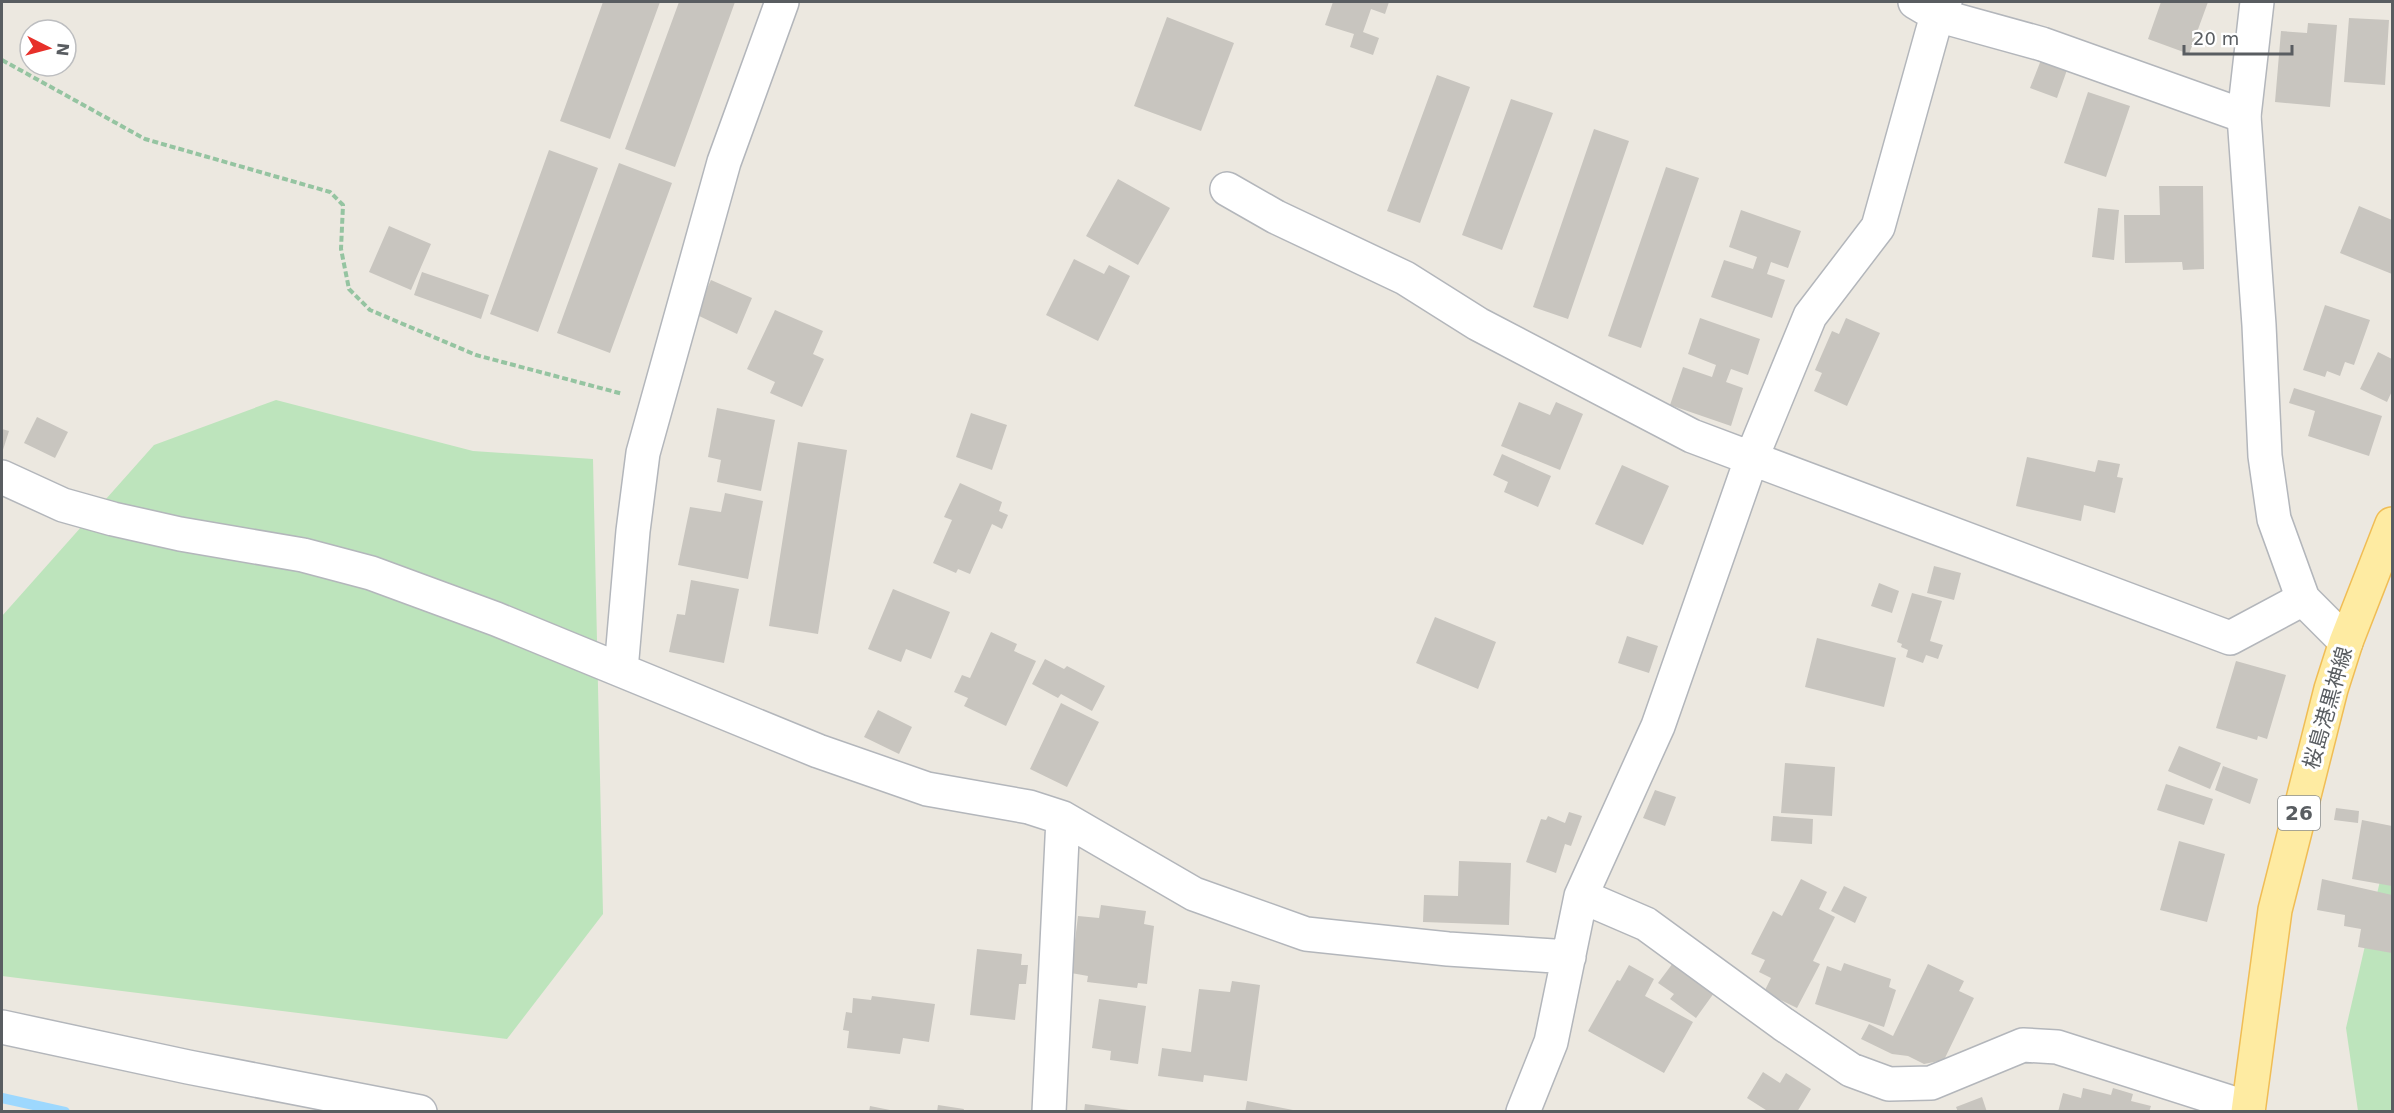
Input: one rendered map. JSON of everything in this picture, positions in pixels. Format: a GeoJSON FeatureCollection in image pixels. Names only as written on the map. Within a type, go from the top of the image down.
{"type":"FeatureCollection","features":[{"type":"Feature","properties":{"kind":"main road","name":"桜島港黒神線"},"geometry":{"type":"LineString","coordinates":[[2248,1110],[2275,910],[2309,772],[2346,642],[2392,524]]}},
{"type":"Feature","properties":{"kind":"street"},"geometry":{"type":"LineString","coordinates":[[621,670],[633,531],[643,453],[724,162],[782,2]]}},
{"type":"Feature","properties":{"kind":"street"},"geometry":{"type":"LineString","coordinates":[[2257,2],[2244,116],[2259,325],[2265,456],[2274,519],[2303,599],[2346,642]]}},
{"type":"Feature","properties":{"kind":"street"},"geometry":{"type":"LineString","coordinates":[[1523,1112],[1551,1042],[1581,896],[1658,726],[1752,457],[1810,316],[1878,227],[1932,6],[2244,116]]}},
{"type":"Feature","properties":{"kind":"street"},"geometry":{"type":"LineString","coordinates":[[1227,189],[1276,217],[1406,278],[1478,324],[1692,436],[2230,638],[2303,599]]}},
{"type":"Feature","properties":{"kind":"street"},"geometry":{"type":"LineString","coordinates":[[2,477],[63,504],[113,519],[180,534],[303,555],[371,573],[496,619],[818,751],[927,789],[1029,807],[1063,818],[1194,894],[1306,934],[1448,949],[1569,957]]}},
{"type":"Feature","properties":{"kind":"street"},"geometry":{"type":"LineString","coordinates":[[1049,1112],[1063,818]]}},
{"type":"Feature","properties":{"kind":"street"},"geometry":{"type":"LineString","coordinates":[[1581,896],[1646,924],[1851,1070],[1889,1084],[1931,1083],[2023,1045],[2057,1047],[2248,1110]]}},
{"type":"Feature","properties":{"kind":"street"},"geometry":{"type":"LineString","coordinates":[[2,1027],[188,1067],[420,1112]]}},
{"type":"Feature","properties":{"kind":"path"},"geometry":{"type":"LineString","coordinates":[[2,60],[145,139],[330,192],[343,205],[340,249],[348,289],[370,310],[476,355],[656,402]]}},
{"type":"Feature","properties":{"kind":"green space"},"geometry":{"type":"Polygon","coordinates":[[[276,400],[473,451],[593,459],[603,914],[507,1039],[2,976],[2,616],[154,445],[276,400]]]}},
{"type":"Feature","properties":{"kind":"green space"},"geometry":{"type":"Polygon","coordinates":[[[2392,829],[2392,1111],[2358,1111],[2346,1028],[2392,829]]]}},
{"type":"Feature","properties":{"kind":"building"},"geometry":{"type":"Polygon","coordinates":[[[603,2],[660,2],[610,139],[560,121],[603,2]]]}},
{"type":"Feature","properties":{"kind":"building"},"geometry":{"type":"Polygon","coordinates":[[[679,2],[735,2],[675,167],[625,149],[679,2]]]}},
{"type":"Feature","properties":{"kind":"building"},"geometry":{"type":"Polygon","coordinates":[[[1333,2],[1389,2],[1385,14],[1371,9],[1363,32],[1379,38],[1373,55],[1350,47],[1354,34],[1325,25],[1333,2]]]}},
{"type":"Feature","properties":{"kind":"building"},"geometry":{"type":"Polygon","coordinates":[[[2161,2],[2208,2],[2189,54],[2148,39],[2161,2]]]}},
{"type":"Feature","properties":{"kind":"building"},"geometry":{"type":"Polygon","coordinates":[[[1167,17],[1234,43],[1201,131],[1134,106],[1167,17]]]}},
{"type":"Feature","properties":{"kind":"building"},"geometry":{"type":"Polygon","coordinates":[[[2349,18],[2389,20],[2385,85],[2344,82],[2349,18]]]}},
{"type":"Feature","properties":{"kind":"building"},"geometry":{"type":"Polygon","coordinates":[[[2308,23],[2337,25],[2330,107],[2275,102],[2281,31],[2307,33],[2308,23]]]}},
{"type":"Feature","properties":{"kind":"building"},"geometry":{"type":"Polygon","coordinates":[[[2041,60],[2067,70],[2057,98],[2030,88],[2041,60]]]}},
{"type":"Feature","properties":{"kind":"building"},"geometry":{"type":"Polygon","coordinates":[[[1437,75],[1470,87],[1420,223],[1387,211],[1437,75]]]}},
{"type":"Feature","properties":{"kind":"building"},"geometry":{"type":"Polygon","coordinates":[[[2088,92],[2130,106],[2106,177],[2064,163],[2088,92]]]}},
{"type":"Feature","properties":{"kind":"building"},"geometry":{"type":"Polygon","coordinates":[[[1511,99],[1553,113],[1502,250],[1462,235],[1511,99]]]}},
{"type":"Feature","properties":{"kind":"building"},"geometry":{"type":"Polygon","coordinates":[[[1594,129],[1629,141],[1568,319],[1533,307],[1594,129]]]}},
{"type":"Feature","properties":{"kind":"building"},"geometry":{"type":"Polygon","coordinates":[[[549,150],[598,168],[538,332],[490,314],[549,150]]]}},
{"type":"Feature","properties":{"kind":"building"},"geometry":{"type":"Polygon","coordinates":[[[619,163],[672,183],[610,353],[557,333],[619,163]]]}},
{"type":"Feature","properties":{"kind":"building"},"geometry":{"type":"Polygon","coordinates":[[[1666,167],[1699,178],[1641,348],[1608,336],[1666,167]]]}},
{"type":"Feature","properties":{"kind":"building"},"geometry":{"type":"Polygon","coordinates":[[[1118,179],[1170,208],[1138,265],[1086,236],[1118,179]]]}},
{"type":"Feature","properties":{"kind":"building"},"geometry":{"type":"Polygon","coordinates":[[[2159,186],[2203,186],[2204,269],[2183,270],[2182,262],[2125,263],[2124,215],[2160,215],[2159,186]]]}},
{"type":"Feature","properties":{"kind":"building"},"geometry":{"type":"Polygon","coordinates":[[[2359,206],[2392,220],[2392,274],[2340,253],[2359,206]]]}},
{"type":"Feature","properties":{"kind":"building"},"geometry":{"type":"Polygon","coordinates":[[[2098,208],[2119,210],[2114,260],[2092,257],[2098,208]]]}},
{"type":"Feature","properties":{"kind":"building"},"geometry":{"type":"Polygon","coordinates":[[[1741,210],[1801,231],[1788,268],[1771,262],[1767,274],[1785,280],[1772,318],[1711,297],[1724,260],[1753,269],[1757,257],[1729,247],[1741,210]]]}},
{"type":"Feature","properties":{"kind":"building"},"geometry":{"type":"Polygon","coordinates":[[[389,226],[431,244],[411,290],[369,272],[389,226]]]}},
{"type":"Feature","properties":{"kind":"building"},"geometry":{"type":"Polygon","coordinates":[[[1074,259],[1104,274],[1109,265],[1130,276],[1098,341],[1046,315],[1074,259]]]}},
{"type":"Feature","properties":{"kind":"building"},"geometry":{"type":"Polygon","coordinates":[[[422,272],[489,295],[481,319],[414,295],[422,272]]]}},
{"type":"Feature","properties":{"kind":"building"},"geometry":{"type":"Polygon","coordinates":[[[711,280],[752,298],[737,334],[695,314],[711,280]]]}},
{"type":"Feature","properties":{"kind":"building"},"geometry":{"type":"Polygon","coordinates":[[[2325,305],[2370,320],[2354,365],[2345,362],[2340,376],[2327,371],[2325,377],[2303,370],[2325,305]]]}},
{"type":"Feature","properties":{"kind":"building"},"geometry":{"type":"Polygon","coordinates":[[[775,310],[823,331],[813,354],[824,359],[802,407],[770,393],[775,382],[747,369],[775,310]]]}},
{"type":"Feature","properties":{"kind":"building"},"geometry":{"type":"Polygon","coordinates":[[[1700,318],[1760,339],[1748,375],[1731,369],[1726,382],[1743,388],[1731,426],[1670,405],[1683,367],[1712,377],[1716,365],[1688,354],[1700,318]]]}},
{"type":"Feature","properties":{"kind":"building"},"geometry":{"type":"Polygon","coordinates":[[[1846,318],[1880,333],[1847,406],[1814,391],[1822,373],[1815,370],[1832,331],[1839,334],[1846,318]]]}},
{"type":"Feature","properties":{"kind":"building"},"geometry":{"type":"Polygon","coordinates":[[[2378,352],[2392,359],[2392,391],[2387,402],[2360,389],[2378,352]]]}},
{"type":"Feature","properties":{"kind":"building"},"geometry":{"type":"Polygon","coordinates":[[[2294,388],[2382,416],[2369,456],[2308,436],[2315,411],[2289,403],[2294,388]]]}},
{"type":"Feature","properties":{"kind":"building"},"geometry":{"type":"Polygon","coordinates":[[[1519,402],[1550,415],[1556,402],[1583,414],[1560,470],[1501,446],[1519,402]]]}},
{"type":"Feature","properties":{"kind":"building"},"geometry":{"type":"Polygon","coordinates":[[[717,408],[775,420],[761,491],[717,482],[721,460],[708,457],[717,408]]]}},
{"type":"Feature","properties":{"kind":"building"},"geometry":{"type":"Polygon","coordinates":[[[971,413],[1007,425],[992,470],[956,457],[971,413]]]}},
{"type":"Feature","properties":{"kind":"building"},"geometry":{"type":"Polygon","coordinates":[[[37,417],[68,432],[55,458],[24,443],[37,417]]]}},
{"type":"Feature","properties":{"kind":"building"},"geometry":{"type":"Polygon","coordinates":[[[2,429],[9,431],[2,453],[2,429]]]}},
{"type":"Feature","properties":{"kind":"building"},"geometry":{"type":"Polygon","coordinates":[[[798,442],[847,450],[818,634],[769,626],[798,442]]]}},
{"type":"Feature","properties":{"kind":"building"},"geometry":{"type":"Polygon","coordinates":[[[1502,454],[1551,476],[1538,507],[1504,492],[1508,482],[1493,475],[1502,454]]]}},
{"type":"Feature","properties":{"kind":"building"},"geometry":{"type":"Polygon","coordinates":[[[2027,457],[2095,472],[2098,460],[2120,464],[2117,477],[2123,478],[2115,513],[2084,505],[2081,521],[2016,506],[2027,457]]]}},
{"type":"Feature","properties":{"kind":"building"},"geometry":{"type":"Polygon","coordinates":[[[1622,465],[1669,486],[1643,545],[1595,524],[1622,465]]]}},
{"type":"Feature","properties":{"kind":"building"},"geometry":{"type":"Polygon","coordinates":[[[960,483],[1002,502],[999,511],[1008,515],[1002,529],[992,524],[970,574],[958,569],[956,573],[933,563],[952,520],[944,517],[960,483]]]}},
{"type":"Feature","properties":{"kind":"building"},"geometry":{"type":"Polygon","coordinates":[[[725,493],[763,501],[748,579],[678,565],[690,507],[721,512],[725,493]]]}},
{"type":"Feature","properties":{"kind":"building"},"geometry":{"type":"Polygon","coordinates":[[[1934,566],[1961,573],[1954,600],[1927,593],[1934,566]]]}},
{"type":"Feature","properties":{"kind":"building"},"geometry":{"type":"Polygon","coordinates":[[[691,580],[739,589],[724,663],[669,652],[677,614],[685,615],[691,580]]]}},
{"type":"Feature","properties":{"kind":"building"},"geometry":{"type":"Polygon","coordinates":[[[1879,583],[1899,591],[1892,613],[1871,606],[1879,583]]]}},
{"type":"Feature","properties":{"kind":"building"},"geometry":{"type":"Polygon","coordinates":[[[893,589],[950,612],[931,659],[906,649],[901,662],[868,649],[893,589]]]}},
{"type":"Feature","properties":{"kind":"building"},"geometry":{"type":"Polygon","coordinates":[[[1912,593],[1942,601],[1930,641],[1943,645],[1938,659],[1926,655],[1923,663],[1906,657],[1908,650],[1897,642],[1912,593]]]}},
{"type":"Feature","properties":{"kind":"building"},"geometry":{"type":"Polygon","coordinates":[[[1435,617],[1496,642],[1478,689],[1416,663],[1435,617]]]}},
{"type":"Feature","properties":{"kind":"building"},"geometry":{"type":"Polygon","coordinates":[[[991,632],[1017,644],[1014,651],[1036,661],[1006,726],[964,706],[968,698],[954,692],[962,675],[970,678],[991,632]]]}},
{"type":"Feature","properties":{"kind":"building"},"geometry":{"type":"Polygon","coordinates":[[[1627,636],[1658,646],[1649,673],[1618,663],[1627,636]]]}},
{"type":"Feature","properties":{"kind":"building"},"geometry":{"type":"Polygon","coordinates":[[[1817,638],[1896,658],[1884,707],[1805,687],[1817,638]]]}},
{"type":"Feature","properties":{"kind":"building"},"geometry":{"type":"Polygon","coordinates":[[[1045,659],[1064,669],[1067,666],[1105,686],[1092,711],[1061,694],[1058,698],[1032,684],[1045,659]]]}},
{"type":"Feature","properties":{"kind":"building"},"geometry":{"type":"Polygon","coordinates":[[[2236,661],[2286,675],[2267,739],[2258,736],[2257,740],[2216,728],[2236,661]]]}},
{"type":"Feature","properties":{"kind":"building"},"geometry":{"type":"Polygon","coordinates":[[[1061,703],[1099,722],[1067,787],[1030,769],[1061,703]]]}},
{"type":"Feature","properties":{"kind":"building"},"geometry":{"type":"Polygon","coordinates":[[[878,710],[912,727],[899,754],[864,737],[878,710]]]}},
{"type":"Feature","properties":{"kind":"building"},"geometry":{"type":"Polygon","coordinates":[[[2179,746],[2221,763],[2210,789],[2168,771],[2179,746]]]}},
{"type":"Feature","properties":{"kind":"building"},"geometry":{"type":"Polygon","coordinates":[[[1785,763],[1835,767],[1832,816],[1781,813],[1785,763]]]}},
{"type":"Feature","properties":{"kind":"building"},"geometry":{"type":"Polygon","coordinates":[[[2223,766],[2258,779],[2250,804],[2215,790],[2223,766]]]}},
{"type":"Feature","properties":{"kind":"building"},"geometry":{"type":"Polygon","coordinates":[[[2166,784],[2213,799],[2204,825],[2157,810],[2166,784]]]}},
{"type":"Feature","properties":{"kind":"building"},"geometry":{"type":"Polygon","coordinates":[[[1655,790],[1676,797],[1665,826],[1643,818],[1655,790]]]}},
{"type":"Feature","properties":{"kind":"building"},"geometry":{"type":"Polygon","coordinates":[[[2336,808],[2359,811],[2358,823],[2334,820],[2336,808]]]}},
{"type":"Feature","properties":{"kind":"building"},"geometry":{"type":"Polygon","coordinates":[[[1569,812],[1582,816],[1571,846],[1565,844],[1556,873],[1526,862],[1541,819],[1546,820],[1548,816],[1565,823],[1569,812]]]}},
{"type":"Feature","properties":{"kind":"building"},"geometry":{"type":"Polygon","coordinates":[[[1773,816],[1813,819],[1812,844],[1771,841],[1773,816]]]}},
{"type":"Feature","properties":{"kind":"building"},"geometry":{"type":"Polygon","coordinates":[[[2362,820],[2392,826],[2392,886],[2352,879],[2362,820]]]}},
{"type":"Feature","properties":{"kind":"building"},"geometry":{"type":"Polygon","coordinates":[[[2179,841],[2225,854],[2207,922],[2160,910],[2179,841]]]}},
{"type":"Feature","properties":{"kind":"building"},"geometry":{"type":"Polygon","coordinates":[[[1459,861],[1511,863],[1509,925],[1423,922],[1424,895],[1458,896],[1459,861]]]}},
{"type":"Feature","properties":{"kind":"building"},"geometry":{"type":"Polygon","coordinates":[[[1801,879],[1827,892],[1819,909],[1835,917],[1813,961],[1820,964],[1797,1008],[1764,992],[1771,978],[1759,972],[1765,960],[1751,954],[1773,911],[1782,916],[1801,879]]]}},
{"type":"Feature","properties":{"kind":"building"},"geometry":{"type":"Polygon","coordinates":[[[2322,879],[2392,895],[2392,953],[2358,947],[2361,929],[2344,926],[2345,915],[2317,910],[2322,879]]]}},
{"type":"Feature","properties":{"kind":"building"},"geometry":{"type":"Polygon","coordinates":[[[1844,886],[1867,897],[1855,923],[1831,911],[1844,886]]]}},
{"type":"Feature","properties":{"kind":"building"},"geometry":{"type":"Polygon","coordinates":[[[1101,905],[1146,911],[1144,924],[1154,926],[1147,984],[1138,983],[1137,988],[1087,982],[1088,976],[1071,973],[1078,916],[1099,918],[1101,905]]]}},
{"type":"Feature","properties":{"kind":"building"},"geometry":{"type":"Polygon","coordinates":[[[977,949],[1022,954],[1021,965],[1028,965],[1026,984],[1019,984],[1015,1020],[970,1015],[977,949]]]}},
{"type":"Feature","properties":{"kind":"building"},"geometry":{"type":"Polygon","coordinates":[[[1673,963],[1714,993],[1696,1018],[1670,999],[1674,994],[1658,983],[1673,963]]]}},
{"type":"Feature","properties":{"kind":"building"},"geometry":{"type":"Polygon","coordinates":[[[1844,963],[1891,979],[1889,987],[1896,990],[1884,1027],[1815,1004],[1827,966],[1841,971],[1844,963]]]}},
{"type":"Feature","properties":{"kind":"building"},"geometry":{"type":"Polygon","coordinates":[[[1928,964],[1964,981],[1959,991],[1974,998],[1944,1060],[1924,1064],[1908,1056],[1892,1054],[1861,1039],[1869,1024],[1893,1036],[1928,964]]]}},
{"type":"Feature","properties":{"kind":"building"},"geometry":{"type":"Polygon","coordinates":[[[1629,965],[1654,979],[1645,996],[1693,1022],[1664,1073],[1588,1031],[1617,980],[1620,981],[1629,965]]]}},
{"type":"Feature","properties":{"kind":"building"},"geometry":{"type":"Polygon","coordinates":[[[1232,981],[1260,985],[1247,1081],[1204,1075],[1203,1082],[1158,1076],[1162,1048],[1191,1052],[1199,989],[1230,992],[1232,981]]]}},
{"type":"Feature","properties":{"kind":"building"},"geometry":{"type":"Polygon","coordinates":[[[872,996],[935,1004],[929,1042],[903,1038],[900,1054],[847,1048],[849,1031],[843,1030],[846,1012],[852,1013],[853,998],[871,1000],[872,996]]]}},
{"type":"Feature","properties":{"kind":"building"},"geometry":{"type":"Polygon","coordinates":[[[1099,999],[1146,1006],[1138,1064],[1110,1060],[1111,1051],[1092,1048],[1099,999]]]}},
{"type":"Feature","properties":{"kind":"building"},"geometry":{"type":"Polygon","coordinates":[[[1763,1072],[1780,1083],[1786,1073],[1811,1089],[1797,1112],[1769,1112],[1747,1098],[1763,1072]]]}},
{"type":"Feature","properties":{"kind":"building"},"geometry":{"type":"Polygon","coordinates":[[[2083,1088],[2111,1095],[2113,1088],[2133,1094],[2131,1101],[2151,1106],[2149,1112],[2058,1112],[2063,1093],[2081,1098],[2083,1088]]]}},
{"type":"Feature","properties":{"kind":"building"},"geometry":{"type":"Polygon","coordinates":[[[1982,1097],[1987,1112],[1958,1112],[1956,1107],[1982,1097]]]}},
{"type":"Feature","properties":{"kind":"building"},"geometry":{"type":"Polygon","coordinates":[[[1247,1101],[1293,1110],[1293,1112],[1245,1112],[1247,1101]]]}},
{"type":"Feature","properties":{"kind":"building"},"geometry":{"type":"Polygon","coordinates":[[[1085,1104],[1129,1110],[1129,1112],[1084,1112],[1085,1104]]]}},
{"type":"Feature","properties":{"kind":"building"},"geometry":{"type":"Polygon","coordinates":[[[938,1105],[964,1109],[963,1112],[937,1112],[938,1105]]]}},
{"type":"Feature","properties":{"kind":"building"},"geometry":{"type":"Polygon","coordinates":[[[870,1106],[890,1110],[890,1112],[869,1112],[870,1106]]]}},
{"type":"Feature","properties":{"kind":"waterway"},"geometry":{"type":"LineString","coordinates":[[2,1098],[65,1112]]}}]}
